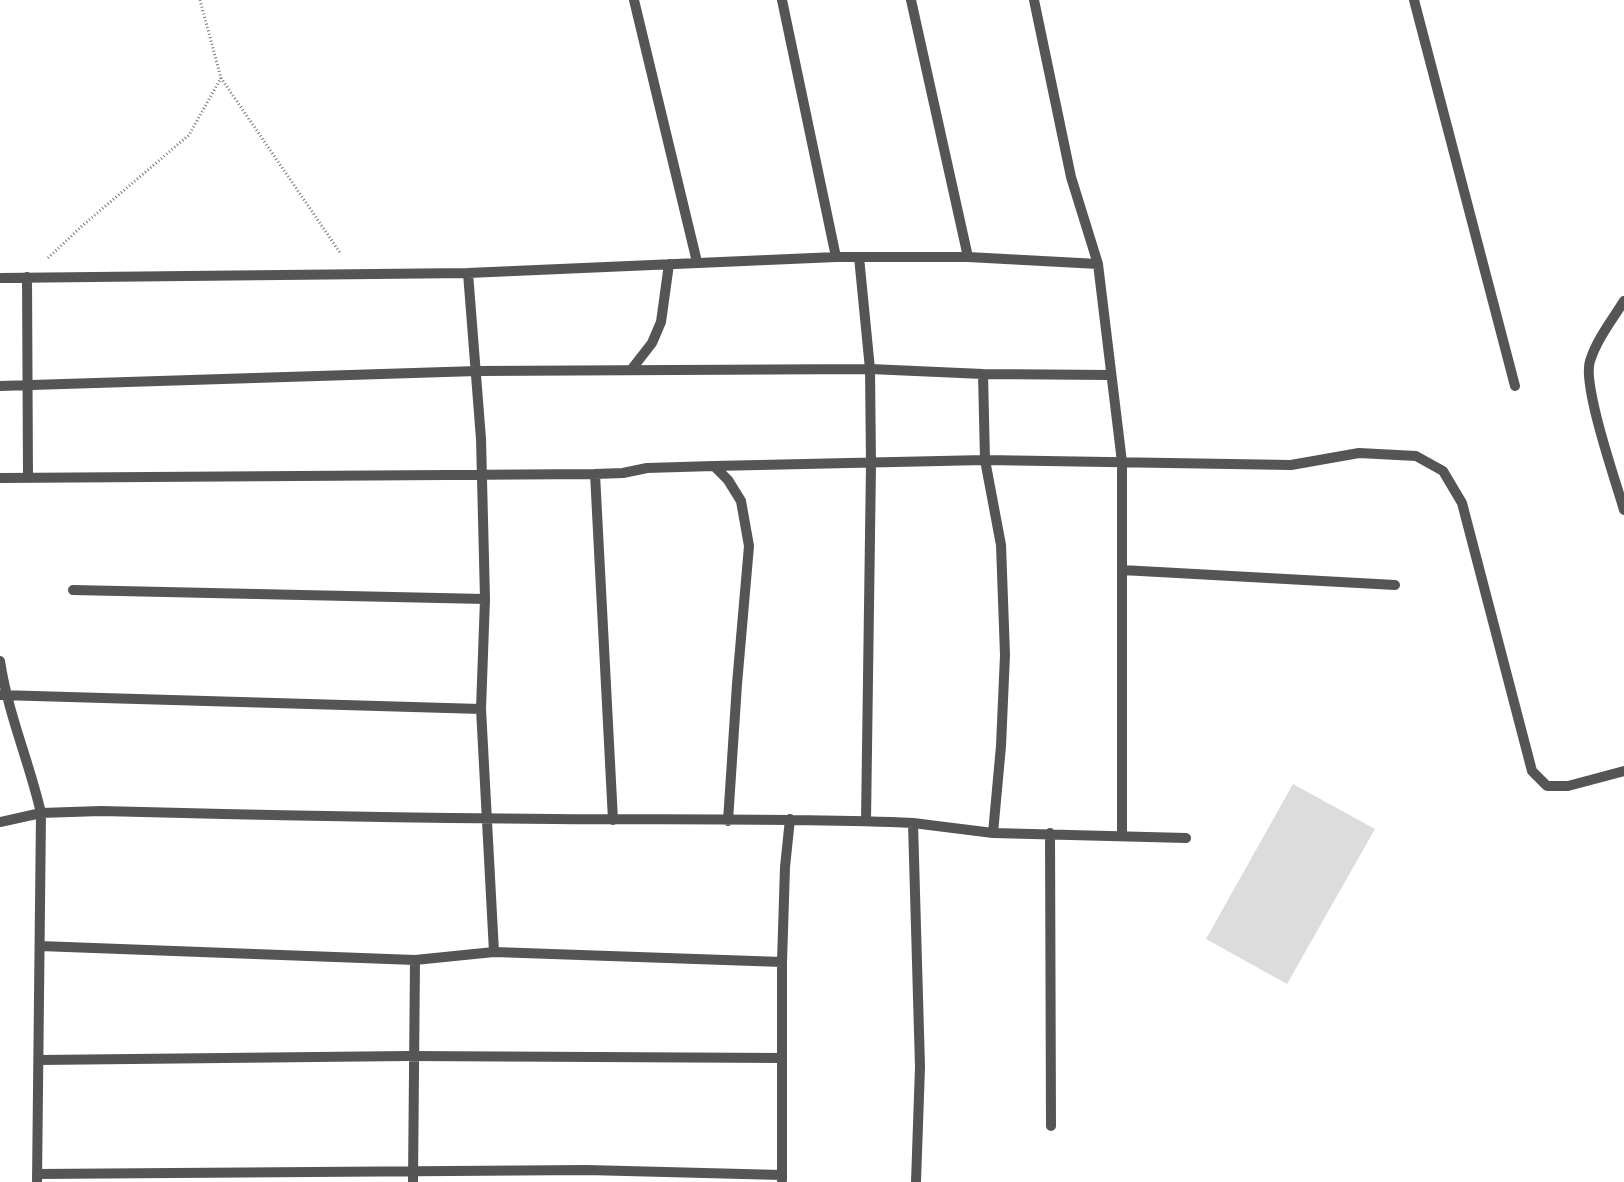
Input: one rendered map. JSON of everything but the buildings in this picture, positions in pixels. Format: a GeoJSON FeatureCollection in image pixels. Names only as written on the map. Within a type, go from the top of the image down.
{"type":"FeatureCollection","features":[{"type":"Feature","properties":{"kind":"street"},"geometry":{"type":"LineString","coordinates":[[634,0],[697,262]]}},
{"type":"Feature","properties":{"kind":"street"},"geometry":{"type":"LineString","coordinates":[[782,0],[836,257]]}},
{"type":"Feature","properties":{"kind":"street"},"geometry":{"type":"LineString","coordinates":[[911,0],[968,257]]}},
{"type":"Feature","properties":{"kind":"street"},"geometry":{"type":"LineString","coordinates":[[1034,0],[1071,178],[1098,264],[1122,462],[1122,834]]}},
{"type":"Feature","properties":{"kind":"street"},"geometry":{"type":"LineString","coordinates":[[1414,0],[1515,386]]}},
{"type":"Feature","properties":{"kind":"street"},"geometry":{"type":"LineString","coordinates":[[0,278],[355,276],[836,257],[968,257],[1098,264]]}},
{"type":"Feature","properties":{"kind":"street"},"geometry":{"type":"LineString","coordinates":[[859,257],[870,370],[871,464],[866,821]]}},
{"type":"Feature","properties":{"kind":"street"},"geometry":{"type":"LineString","coordinates":[[631,370],[652,343],[662,322],[669,264]]}},
{"type":"Feature","properties":{"kind":"street"},"geometry":{"type":"LineString","coordinates":[[468,273],[477,371],[482,476],[485,599],[480,709],[488,819],[494,952]]}},
{"type":"Feature","properties":{"kind":"street"},"geometry":{"type":"LineString","coordinates":[[27,277],[28,478]]}},
{"type":"Feature","properties":{"kind":"street"},"geometry":{"type":"LineString","coordinates":[[1624,301],[1599,340],[1589,363],[1593,402],[1624,510]]}},
{"type":"Feature","properties":{"kind":"street"},"geometry":{"type":"LineString","coordinates":[[0,386],[477,371],[870,370],[983,374],[1111,374]]}},
{"type":"Feature","properties":{"kind":"street"},"geometry":{"type":"LineString","coordinates":[[983,374],[985,460],[1001,545],[1005,655],[1001,746],[993,833]]}},
{"type":"Feature","properties":{"kind":"street"},"geometry":{"type":"LineString","coordinates":[[0,478],[596,474],[623,473],[647,468],[985,460],[1291,465],[1359,453],[1416,456],[1443,471],[1462,504],[1532,770],[1547,786],[1568,786],[1624,771]]}},
{"type":"Feature","properties":{"kind":"street"},"geometry":{"type":"LineString","coordinates":[[714,466],[728,480],[741,501],[749,546],[728,821]]}},
{"type":"Feature","properties":{"kind":"street"},"geometry":{"type":"LineString","coordinates":[[596,474],[613,820]]}},
{"type":"Feature","properties":{"kind":"street"},"geometry":{"type":"LineString","coordinates":[[1122,570],[1395,585]]}},
{"type":"Feature","properties":{"kind":"street"},"geometry":{"type":"LineString","coordinates":[[74,590],[485,599]]}},
{"type":"Feature","properties":{"kind":"street"},"geometry":{"type":"LineString","coordinates":[[0,661],[2,695],[33,779],[41,813],[37,1178],[413,1177],[588,1170],[782,1179],[782,962],[785,867],[790,819]]}},
{"type":"Feature","properties":{"kind":"street"},"geometry":{"type":"LineString","coordinates":[[2,695],[480,709]]}},
{"type":"Feature","properties":{"kind":"street"},"geometry":{"type":"LineString","coordinates":[[0,822],[41,813],[101,811],[488,819],[728,821],[790,819],[913,823],[993,833],[1122,834],[1186,838]]}},
{"type":"Feature","properties":{"kind":"street"},"geometry":{"type":"LineString","coordinates":[[913,823],[920,1067],[916,1182]]}},
{"type":"Feature","properties":{"kind":"street"},"geometry":{"type":"LineString","coordinates":[[1050,833],[1051,1126]]}},
{"type":"Feature","properties":{"kind":"street"},"geometry":{"type":"LineString","coordinates":[[40,946],[415,960],[494,952],[782,962]]}},
{"type":"Feature","properties":{"kind":"street"},"geometry":{"type":"LineString","coordinates":[[413,1177],[415,960]]}},
{"type":"Feature","properties":{"kind":"street"},"geometry":{"type":"LineString","coordinates":[[38,1060],[414,1056],[782,1058]]}},
{"type":"Feature","properties":{"kind":"path"},"geometry":{"type":"LineString","coordinates":[[200,0],[221,78],[355,276]]}},
{"type":"Feature","properties":{"kind":"path"},"geometry":{"type":"LineString","coordinates":[[27,277],[82,226],[189,135],[221,78]]}},
{"type":"Feature","properties":{"kind":"shaded area"},"geometry":{"type":"Polygon","coordinates":[[[1293,784],[1375,829],[1287,984],[1206,939],[1293,784]]]}}]}
